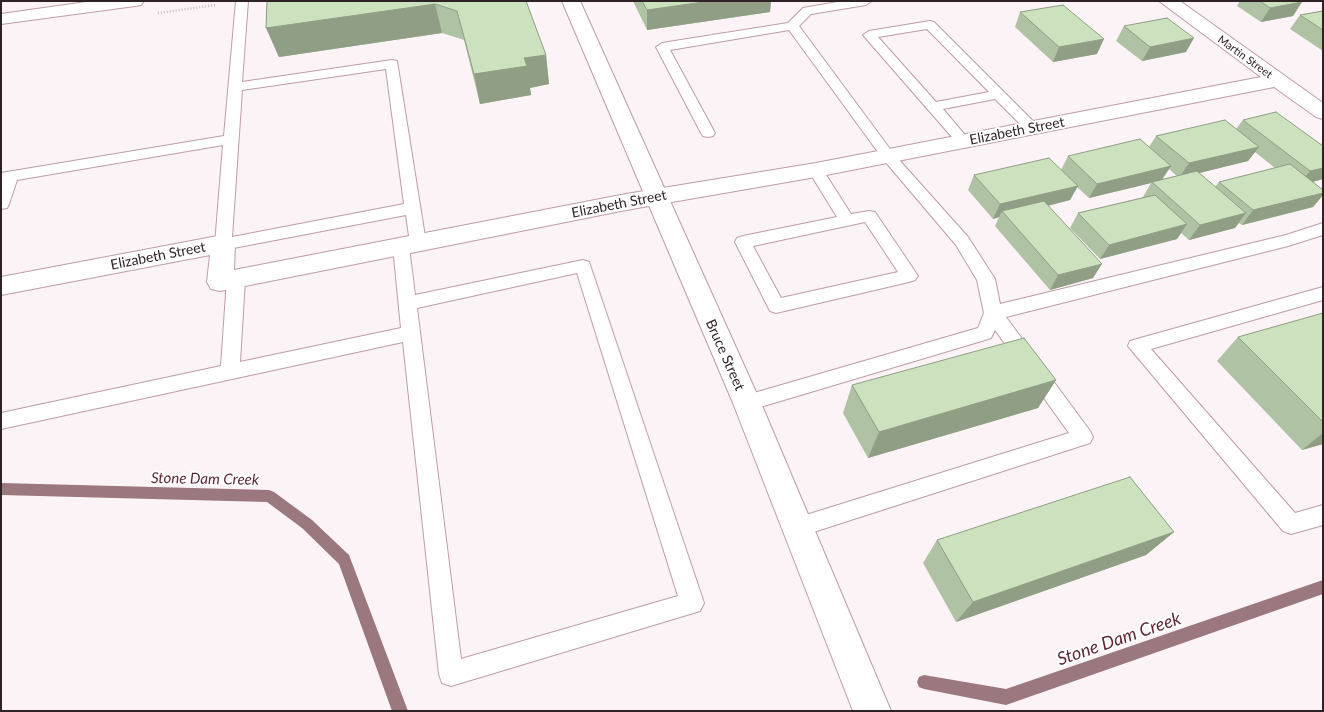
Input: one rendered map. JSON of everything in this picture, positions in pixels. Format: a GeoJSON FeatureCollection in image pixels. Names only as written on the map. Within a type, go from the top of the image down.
{"type":"FeatureCollection","features":[{"type":"Feature","properties":{"kind":"street"},"geometry":{"type":"LineString","coordinates":[[1,19],[135,1]]}},
{"type":"Feature","properties":{"kind":"street","name":"Bruce Street"},"geometry":{"type":"LineString","coordinates":[[571,1],[747,404],[872,711]]}},
{"type":"Feature","properties":{"kind":"street","name":"Martin Street"},"geometry":{"type":"LineString","coordinates":[[1168,1],[1323,113]]}},
{"type":"Feature","properties":{"kind":"street","name":"Elizabeth Street"},"geometry":{"type":"LineString","coordinates":[[1,286],[223,244],[220,282],[656,197],[816,170],[1277,80]]}},
{"type":"Feature","properties":{"kind":"lane"},"geometry":{"type":"LineString","coordinates":[[242,1],[223,244],[413,208]]}},
{"type":"Feature","properties":{"kind":"lane"},"geometry":{"type":"LineString","coordinates":[[792,26],[803,6],[866,1]]}},
{"type":"Feature","properties":{"kind":"lane"},"geometry":{"type":"LineString","coordinates":[[963,141],[869,36],[930,25],[1032,128]]}},
{"type":"Feature","properties":{"kind":"lane"},"geometry":{"type":"LineString","coordinates":[[708,132],[662,47],[792,26]]}},
{"type":"Feature","properties":{"kind":"lane"},"geometry":{"type":"LineString","coordinates":[[792,26],[888,156],[962,241],[986,279],[993,312],[1083,437],[798,527]]}},
{"type":"Feature","properties":{"kind":"lane"},"geometry":{"type":"LineString","coordinates":[[235,88],[392,64],[413,208],[409,245],[408,303],[451,674],[692,603],[583,266],[408,303]]}},
{"type":"Feature","properties":{"kind":"lane"},"geometry":{"type":"LineString","coordinates":[[933,107],[999,94]]}},
{"type":"Feature","properties":{"kind":"lane"},"geometry":{"type":"LineString","coordinates":[[1,204],[6,177],[231,139]]}},
{"type":"Feature","properties":{"kind":"lane"},"geometry":{"type":"LineString","coordinates":[[816,170],[847,220]]}},
{"type":"Feature","properties":{"kind":"lane"},"geometry":{"type":"LineString","coordinates":[[869,216],[909,276],[776,306],[743,242],[847,220],[869,216]]}},
{"type":"Feature","properties":{"kind":"lane"},"geometry":{"type":"LineString","coordinates":[[993,312],[1288,240],[1323,229]]}},
{"type":"Feature","properties":{"kind":"lane"},"geometry":{"type":"LineString","coordinates":[[230,372],[236,279]]}},
{"type":"Feature","properties":{"kind":"lane"},"geometry":{"type":"LineString","coordinates":[[1323,292],[1137,346],[1291,524],[1323,515]]}},
{"type":"Feature","properties":{"kind":"lane"},"geometry":{"type":"LineString","coordinates":[[747,404],[985,333],[993,312]]}},
{"type":"Feature","properties":{"kind":"lane"},"geometry":{"type":"LineString","coordinates":[[1,421],[411,333]]}},
{"type":"Feature","properties":{"kind":"building"},"geometry":{"type":"Polygon","coordinates":[[[267,1],[526,1],[546,55],[524,58],[527,66],[474,74],[457,11],[435,4],[266,28],[267,1]]]}},
{"type":"Feature","properties":{"kind":"building"},"geometry":{"type":"Polygon","coordinates":[[[642,1],[710,1],[647,10],[642,1]]]}},
{"type":"Feature","properties":{"kind":"building"},"geometry":{"type":"Polygon","coordinates":[[[1260,1],[1302,1],[1302,2],[1270,8],[1260,1]]]}},
{"type":"Feature","properties":{"kind":"building"},"geometry":{"type":"Polygon","coordinates":[[[1063,5],[1104,39],[1059,47],[1020,12],[1063,5]]]}},
{"type":"Feature","properties":{"kind":"building"},"geometry":{"type":"Polygon","coordinates":[[[1323,11],[1323,30],[1300,15],[1323,11]]]}},
{"type":"Feature","properties":{"kind":"building"},"geometry":{"type":"Polygon","coordinates":[[[1167,18],[1194,38],[1150,47],[1124,26],[1167,18]]]}},
{"type":"Feature","properties":{"kind":"building"},"geometry":{"type":"Polygon","coordinates":[[[1276,112],[1323,146],[1323,168],[1310,171],[1243,120],[1276,112]]]}},
{"type":"Feature","properties":{"kind":"building"},"geometry":{"type":"Polygon","coordinates":[[[1225,120],[1259,147],[1189,163],[1156,136],[1225,120]]]}},
{"type":"Feature","properties":{"kind":"building"},"geometry":{"type":"Polygon","coordinates":[[[1140,139],[1171,166],[1097,184],[1068,156],[1140,139]]]}},
{"type":"Feature","properties":{"kind":"building"},"geometry":{"type":"Polygon","coordinates":[[[1049,158],[1078,186],[1000,204],[974,175],[1049,158]]]}},
{"type":"Feature","properties":{"kind":"building"},"geometry":{"type":"Polygon","coordinates":[[[1290,164],[1323,190],[1323,193],[1253,210],[1219,182],[1290,164]]]}},
{"type":"Feature","properties":{"kind":"building"},"geometry":{"type":"Polygon","coordinates":[[[1197,171],[1246,213],[1200,225],[1152,182],[1197,171]]]}},
{"type":"Feature","properties":{"kind":"building"},"geometry":{"type":"Polygon","coordinates":[[[1155,195],[1187,224],[1109,245],[1078,213],[1155,195]]]}},
{"type":"Feature","properties":{"kind":"building"},"geometry":{"type":"Polygon","coordinates":[[[1044,201],[1102,264],[1058,275],[1002,211],[1044,201]]]}},
{"type":"Feature","properties":{"kind":"building"},"geometry":{"type":"Polygon","coordinates":[[[1323,313],[1323,422],[1238,337],[1323,313]]]}},
{"type":"Feature","properties":{"kind":"building"},"geometry":{"type":"Polygon","coordinates":[[[1024,338],[1056,380],[879,432],[852,385],[1024,338]]]}},
{"type":"Feature","properties":{"kind":"building"},"geometry":{"type":"Polygon","coordinates":[[[1130,477],[1174,532],[973,602],[937,540],[1130,477]]]}},
{"type":"Feature","properties":{"kind":"waterway","name":"Stone Dam Creek"},"geometry":{"type":"LineString","coordinates":[[1,489],[269,496],[307,524],[344,560],[400,711]]}},
{"type":"Feature","properties":{"kind":"waterway","name":"Stone Dam Creek"},"geometry":{"type":"LineString","coordinates":[[924,682],[1006,697],[1323,587]]}}]}
